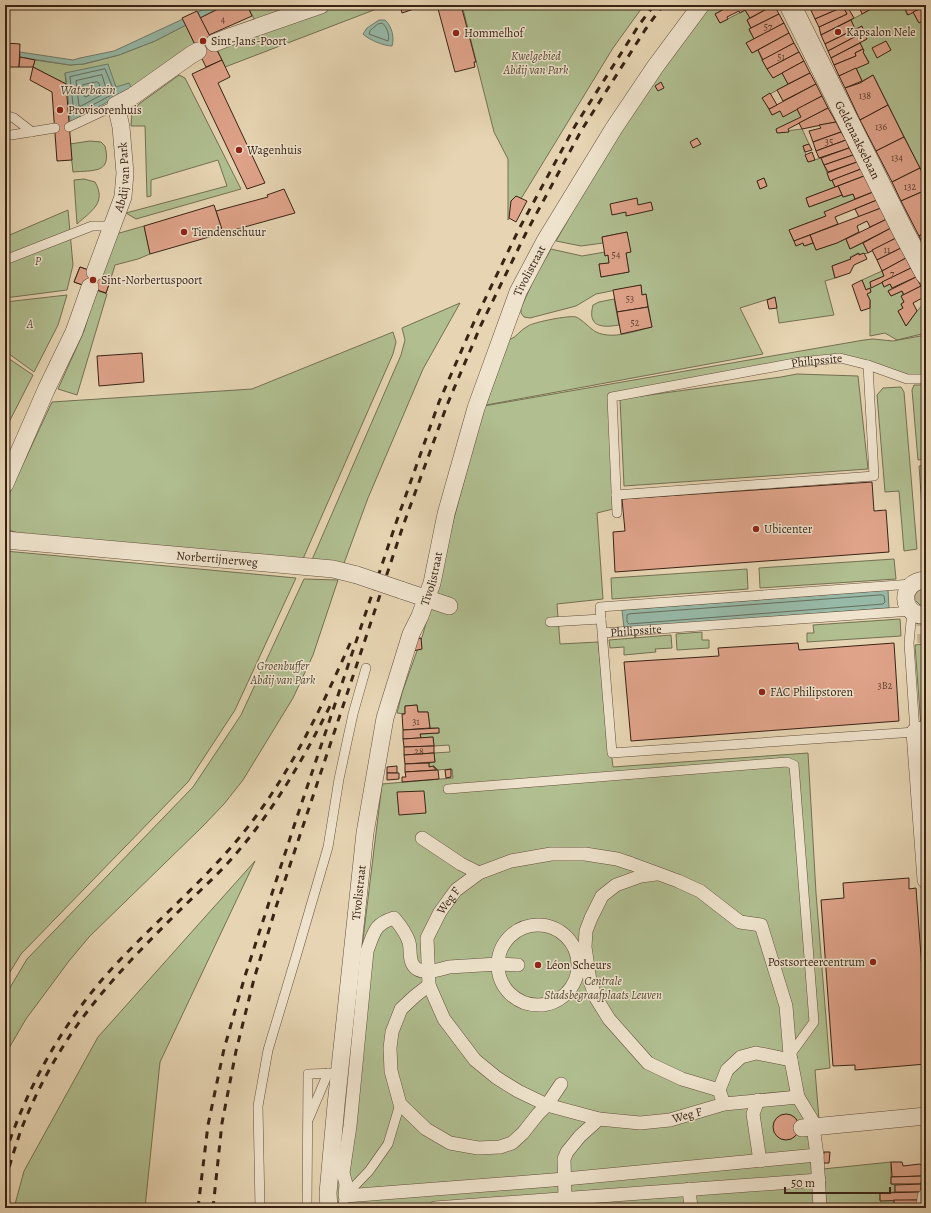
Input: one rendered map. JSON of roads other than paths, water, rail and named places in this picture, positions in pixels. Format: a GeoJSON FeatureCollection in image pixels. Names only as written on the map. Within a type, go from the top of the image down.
{"type":"FeatureCollection","features":[{"type":"Feature","properties":{"kind":"street"},"geometry":{"type":"LineString","coordinates":[[214,43],[321,5]]}},
{"type":"Feature","properties":{"kind":"street","name":"Tivolistraat"},"geometry":{"type":"LineString","coordinates":[[329,1208],[328,1193],[334,1073],[365,833],[386,718],[411,634],[420,616],[432,583],[446,514],[476,408],[518,292],[545,241],[614,128],[701,5]]}},
{"type":"Feature","properties":{"kind":"street","name":"Geldenaaksebaan"},"geometry":{"type":"LineString","coordinates":[[790,5],[926,274]]}},
{"type":"Feature","properties":{"kind":"street"},"geometry":{"type":"LineString","coordinates":[[116,105],[133,96],[198,51]]}},
{"type":"Feature","properties":{"kind":"street","name":"Abdij van Park"},"geometry":{"type":"LineString","coordinates":[[5,484],[46,390],[74,332],[123,197],[125,173],[121,128],[116,105]]}},
{"type":"Feature","properties":{"kind":"street","name":"Norbertijnerweg"},"geometry":{"type":"LineString","coordinates":[[5,540],[333,569],[357,575],[449,606]]}},
{"type":"Feature","properties":{"kind":"street","name":"Philipssite"},"geometry":{"type":"LineString","coordinates":[[919,582],[907,591],[906,596],[908,607],[919,613]]}},
{"type":"Feature","properties":{"kind":"street","name":"Philipssite"},"geometry":{"type":"LineString","coordinates":[[920,731],[926,880]]}},
{"type":"Feature","properties":{"kind":"street"},"geometry":{"type":"LineString","coordinates":[[422,838],[461,864],[479,873]]}},
{"type":"Feature","properties":{"kind":"street","name":"Weg F"},"geometry":{"type":"LineString","coordinates":[[798,1097],[724,1104],[670,1120],[640,1123],[599,1120],[547,1105],[518,1091],[497,1078],[475,1060],[444,1019],[429,986],[427,938],[440,912],[456,890],[479,873],[511,861],[551,854],[585,854],[617,859],[678,881],[700,892],[740,922],[761,925],[786,1006],[790,1057],[798,1097],[812,1120],[808,1127],[816,1155],[820,1208]]}},
{"type":"Feature","properties":{"kind":"street"},"geometry":{"type":"LineString","coordinates":[[658,874],[641,876],[616,885],[602,896],[590,918],[586,931],[585,947],[590,980],[596,998],[609,1019],[648,1063],[682,1079],[719,1090]]}},
{"type":"Feature","properties":{"kind":"street"},"geometry":{"type":"LineString","coordinates":[[518,965],[498,964],[449,967],[421,971],[416,969],[412,964],[410,943],[406,934],[394,918],[378,925],[367,951],[350,1126],[343,1173],[346,1184],[344,1202],[816,1155]]}},
{"type":"Feature","properties":{"kind":"street"},"geometry":{"type":"LineString","coordinates":[[539,925],[550,927],[559,931],[567,938],[574,946],[578,966],[576,977],[572,986],[565,994],[557,1001],[538,1006],[526,1004],[508,993],[502,984],[498,964],[499,953],[510,936],[516,931],[529,926],[539,925]]}},
{"type":"Feature","properties":{"kind":"street"},"geometry":{"type":"LineString","coordinates":[[429,986],[415,996],[401,1010],[392,1032],[390,1048],[391,1071],[400,1104],[426,1129],[450,1143],[478,1148],[500,1147],[512,1142],[523,1133],[547,1105],[561,1084]]}},
{"type":"Feature","properties":{"kind":"street"},"geometry":{"type":"LineString","coordinates":[[724,1104],[719,1090],[727,1070],[741,1056],[756,1053],[790,1057]]}},
{"type":"Feature","properties":{"kind":"street"},"geometry":{"type":"LineString","coordinates":[[758,1100],[753,1114],[760,1161]]}},
{"type":"Feature","properties":{"kind":"street"},"geometry":{"type":"LineString","coordinates":[[808,1127],[926,1116]]}},
{"type":"Feature","properties":{"kind":"street"},"geometry":{"type":"LineString","coordinates":[[563,1203],[565,1179],[564,1159],[580,1136],[599,1120]]}},
{"type":"Feature","properties":{"kind":"street"},"geometry":{"type":"LineString","coordinates":[[435,1208],[563,1203],[689,1189],[819,1180]]}},
{"type":"Feature","properties":{"kind":"street"},"geometry":{"type":"LineString","coordinates":[[689,1189],[691,1208]]}},
{"type":"Feature","properties":{"kind":"street"},"geometry":{"type":"LineString","coordinates":[[925,1208],[926,1197]]}},
{"type":"Feature","properties":{"kind":"lane"},"geometry":{"type":"LineString","coordinates":[[69,127],[116,105]]}},
{"type":"Feature","properties":{"kind":"lane"},"geometry":{"type":"LineString","coordinates":[[5,115],[14,118],[32,132]]}},
{"type":"Feature","properties":{"kind":"lane"},"geometry":{"type":"LineString","coordinates":[[5,136],[54,128]]}},
{"type":"Feature","properties":{"kind":"lane"},"geometry":{"type":"LineString","coordinates":[[5,260],[92,226],[113,226]]}},
{"type":"Feature","properties":{"kind":"lane","name":"Philipssite"},"geometry":{"type":"LineString","coordinates":[[616,495],[612,397],[800,362],[840,358],[868,365],[907,379],[926,379]]}},
{"type":"Feature","properties":{"kind":"lane"},"geometry":{"type":"LineString","coordinates":[[617,513],[616,495],[874,476],[868,365]]}},
{"type":"Feature","properties":{"kind":"lane","name":"Philipssite"},"geometry":{"type":"LineString","coordinates":[[919,582],[600,607],[600,619],[602,634],[919,613],[909,643],[920,731]]}},
{"type":"Feature","properties":{"kind":"lane"},"geometry":{"type":"LineString","coordinates":[[550,622],[600,619]]}},
{"type":"Feature","properties":{"kind":"lane"},"geometry":{"type":"LineString","coordinates":[[602,634],[612,753],[920,731]]}},
{"type":"Feature","properties":{"kind":"lane"},"geometry":{"type":"LineString","coordinates":[[260,1208],[258,1106],[268,1050],[328,847],[353,714],[366,668]]}},
{"type":"Feature","properties":{"kind":"lane"},"geometry":{"type":"LineString","coordinates":[[448,788],[787,762],[794,765],[814,1022],[790,1057]]}},
{"type":"Feature","properties":{"kind":"lane"},"geometry":{"type":"LineString","coordinates":[[307,1208],[308,1074],[334,1073]]}},
{"type":"Feature","properties":{"kind":"lane"},"geometry":{"type":"LineString","coordinates":[[307,1121],[334,1073]]}},
{"type":"Feature","properties":{"kind":"lane"},"geometry":{"type":"LineString","coordinates":[[344,1202],[388,1144],[400,1104]]}},
{"type":"Feature","properties":{"kind":"water"},"geometry":{"type":"Polygon","coordinates":[[[213,5],[226,5],[200,18],[198,12],[213,5]]]}},
{"type":"Feature","properties":{"kind":"water"},"geometry":{"type":"Polygon","coordinates":[[[183,19],[186,25],[155,41],[119,55],[83,64],[70,65],[20,57],[20,52],[73,60],[114,51],[183,19]]]}},
{"type":"Feature","properties":{"kind":"water"},"geometry":{"type":"Polygon","coordinates":[[[379,20],[385,20],[391,28],[393,35],[392,46],[377,42],[363,34],[367,28],[379,20]]]}},
{"type":"Feature","properties":{"kind":"water","name":"Waterbasin"},"geometry":{"type":"Polygon","coordinates":[[[108,64],[116,87],[129,83],[132,89],[70,122],[65,73],[108,64]]]}},
{"type":"Feature","properties":{"kind":"water"},"geometry":{"type":"Polygon","coordinates":[[[888,590],[889,608],[624,628],[622,610],[888,590]]]}},
{"type":"Feature","properties":{"kind":"tunnel"},"geometry":{"type":"LineString","coordinates":[[926,584],[924,592],[926,643]]}},
{"type":"Feature","properties":{"kind":"railway"},"geometry":{"type":"LineString","coordinates":[[198,1208],[208,1125],[224,1049],[245,976],[396,523],[439,402],[474,322],[519,229],[575,126],[639,25],[654,5]]}},
{"type":"Feature","properties":{"kind":"railway"},"geometry":{"type":"LineString","coordinates":[[213,1208],[222,1123],[236,1051],[254,979],[276,907],[403,526],[447,405],[481,325],[526,233],[581,131],[645,30],[663,5]]}},
{"type":"Feature","properties":{"kind":"railway"},"geometry":{"type":"LineString","coordinates":[[5,1154],[24,1105],[60,1036],[90,994],[107,974],[207,873],[239,838],[257,815],[273,792],[302,743],[316,717],[352,639]]}},
{"type":"Feature","properties":{"kind":"railway"},"geometry":{"type":"LineString","coordinates":[[5,1180],[23,1125],[34,1099],[62,1048],[78,1024],[100,995],[124,968],[242,847],[271,808],[297,768],[331,704]]}},
{"type":"Feature","properties":{"kind":"place","name":"Kapsalon Nele"},"geometry":{"type":"Point","coordinates":[838,32]}},
{"type":"Feature","properties":{"kind":"place","name":"Hommelhof"},"geometry":{"type":"Point","coordinates":[456,33]}},
{"type":"Feature","properties":{"kind":"place","name":"Sint-Jans-Poort"},"geometry":{"type":"Point","coordinates":[203,41]}},
{"type":"Feature","properties":{"kind":"place","name":"Provisorenhuis"},"geometry":{"type":"Point","coordinates":[60,110]}},
{"type":"Feature","properties":{"kind":"place","name":"Wagenhuis"},"geometry":{"type":"Point","coordinates":[239,150]}},
{"type":"Feature","properties":{"kind":"place","name":"Tiendenschuur"},"geometry":{"type":"Point","coordinates":[184,232]}},
{"type":"Feature","properties":{"kind":"place","name":"Sint-Norbertuspoort"},"geometry":{"type":"Point","coordinates":[93,280]}},
{"type":"Feature","properties":{"kind":"place","name":"Ubicenter"},"geometry":{"type":"Point","coordinates":[756,529]}},
{"type":"Feature","properties":{"kind":"place","name":"FAC Philipstoren"},"geometry":{"type":"Point","coordinates":[762,692]}},
{"type":"Feature","properties":{"kind":"place","name":"Postsorteercentrum"},"geometry":{"type":"Point","coordinates":[873,962]}},
{"type":"Feature","properties":{"kind":"place","name":"Léon Scheurs"},"geometry":{"type":"Point","coordinates":[538,965]}},
{"type":"Feature","properties":{"kind":"park label","name":"Kwelgebied Abdij van Park"},"geometry":{"type":"Point","coordinates":[536,63]}},
{"type":"Feature","properties":{"kind":"park label","name":"P"},"geometry":{"type":"Point","coordinates":[38,261]}},
{"type":"Feature","properties":{"kind":"park label","name":"A"},"geometry":{"type":"Point","coordinates":[30,324]}},
{"type":"Feature","properties":{"kind":"park label","name":"Groenbuffer Abdij van Park"},"geometry":{"type":"Point","coordinates":[283,673]}},
{"type":"Feature","properties":{"kind":"park label","name":"Centrale Stadsbegraafplaats Leuven"},"geometry":{"type":"Point","coordinates":[603,988]}}]}
